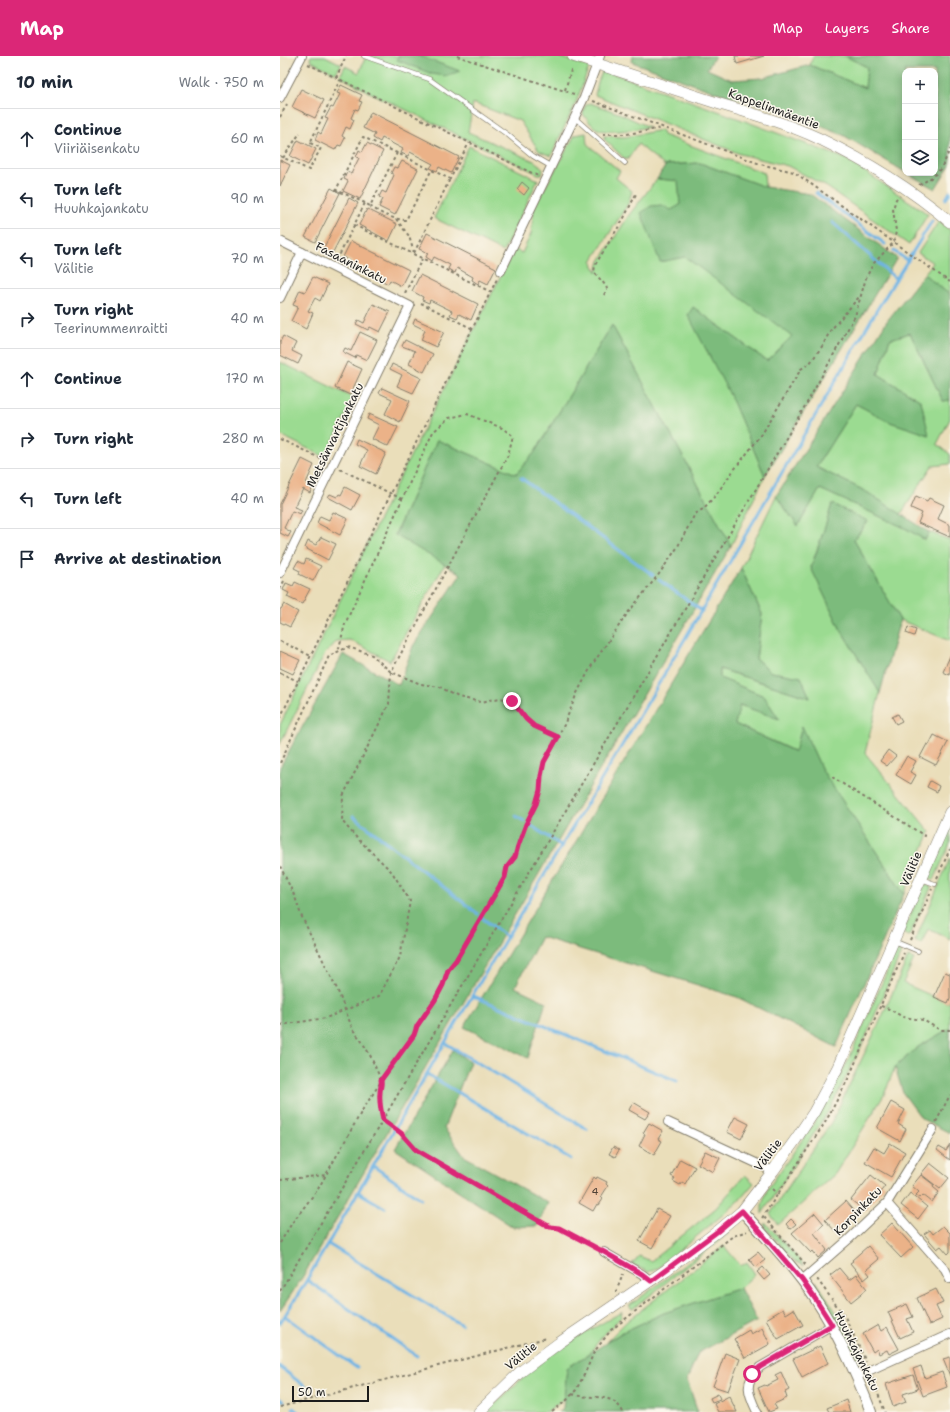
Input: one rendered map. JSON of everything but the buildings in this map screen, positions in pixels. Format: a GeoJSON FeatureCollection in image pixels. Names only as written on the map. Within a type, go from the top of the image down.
{"type":"FeatureCollection","features":[{"type":"Feature","properties":{"kind":"main road","name":"Kappelinmäentie"},"geometry":{"type":"LineString","coordinates":[[574,56],[598,60],[775,121],[819,139],[855,157],[884,175],[950,222]]}},
{"type":"Feature","properties":{"kind":"main road","name":"Välitie"},"geometry":{"type":"LineString","coordinates":[[479,1412],[519,1373],[559,1342],[651,1281],[718,1231],[742,1211],[773,1171],[814,1112],[838,1067],[950,812]]}},
{"type":"Feature","properties":{"kind":"street"},"geometry":{"type":"LineString","coordinates":[[280,98],[302,56]]}},
{"type":"Feature","properties":{"kind":"street"},"geometry":{"type":"LineString","coordinates":[[501,271],[575,118],[598,60]]}},
{"type":"Feature","properties":{"kind":"street","name":"Fasaaninkatu"},"geometry":{"type":"LineString","coordinates":[[280,241],[415,305]]}},
{"type":"Feature","properties":{"kind":"street"},"geometry":{"type":"LineString","coordinates":[[280,298],[302,252]]}},
{"type":"Feature","properties":{"kind":"street","name":"Metsänvartijankatu"},"geometry":{"type":"LineString","coordinates":[[284,574],[415,305]]}},
{"type":"Feature","properties":{"kind":"street"},"geometry":{"type":"LineString","coordinates":[[668,1122],[773,1171]]}},
{"type":"Feature","properties":{"kind":"street","name":"Korpinkatu"},"geometry":{"type":"LineString","coordinates":[[802,1280],[887,1203],[933,1129]]}},
{"type":"Feature","properties":{"kind":"street"},"geometry":{"type":"LineString","coordinates":[[887,1203],[947,1268],[950,1279]]}},
{"type":"Feature","properties":{"kind":"street","name":"Huuhkajankatu"},"geometry":{"type":"LineString","coordinates":[[742,1211],[802,1280],[816,1300],[832,1325],[857,1376],[871,1412]]}},
{"type":"Feature","properties":{"kind":"street"},"geometry":{"type":"LineString","coordinates":[[604,1252],[642,1274],[651,1281]]}},
{"type":"Feature","properties":{"kind":"street"},"geometry":{"type":"LineString","coordinates":[[757,1412],[750,1398],[748,1388],[752,1374],[760,1367],[832,1325]]}},
{"type":"Feature","properties":{"kind":"street"},"geometry":{"type":"LineString","coordinates":[[857,1376],[950,1334]]}},
{"type":"Feature","properties":{"kind":"lane"},"geometry":{"type":"LineString","coordinates":[[364,56],[429,79],[508,135],[533,156],[552,167]]}},
{"type":"Feature","properties":{"kind":"lane"},"geometry":{"type":"LineString","coordinates":[[575,118],[626,163]]}},
{"type":"Feature","properties":{"kind":"lane"},"geometry":{"type":"LineString","coordinates":[[920,878],[934,884]]}},
{"type":"Feature","properties":{"kind":"lane"},"geometry":{"type":"LineString","coordinates":[[894,940],[918,951]]}},
{"type":"Feature","properties":{"kind":"path"},"geometry":{"type":"LineString","coordinates":[[336,78],[346,56]]}},
{"type":"Feature","properties":{"kind":"path"},"geometry":{"type":"LineString","coordinates":[[457,56],[565,90],[760,164],[794,172],[950,282]]}},
{"type":"Feature","properties":{"kind":"path"},"geometry":{"type":"LineString","coordinates":[[565,90],[574,56]]}},
{"type":"Feature","properties":{"kind":"path"},"geometry":{"type":"LineString","coordinates":[[307,64],[545,180]]}},
{"type":"Feature","properties":{"kind":"path"},"geometry":{"type":"LineString","coordinates":[[280,156],[310,170],[320,148],[310,143],[340,80]]}},
{"type":"Feature","properties":{"kind":"path"},"geometry":{"type":"LineString","coordinates":[[592,134],[627,134],[663,128]]}},
{"type":"Feature","properties":{"kind":"path"},"geometry":{"type":"LineString","coordinates":[[283,158],[300,133]]}},
{"type":"Feature","properties":{"kind":"path"},"geometry":{"type":"LineString","coordinates":[[431,170],[406,220],[396,219],[379,212],[365,203],[336,190],[363,137],[396,154],[431,170],[450,180]]}},
{"type":"Feature","properties":{"kind":"path"},"geometry":{"type":"LineString","coordinates":[[415,254],[469,143]]}},
{"type":"Feature","properties":{"kind":"path"},"geometry":{"type":"LineString","coordinates":[[370,206],[396,154]]}},
{"type":"Feature","properties":{"kind":"path"},"geometry":{"type":"LineString","coordinates":[[604,295],[607,289],[594,272],[595,264],[624,218],[636,194]]}},
{"type":"Feature","properties":{"kind":"path"},"geometry":{"type":"LineString","coordinates":[[336,261],[365,203]]}},
{"type":"Feature","properties":{"kind":"path"},"geometry":{"type":"LineString","coordinates":[[396,219],[409,236],[415,254]]}},
{"type":"Feature","properties":{"kind":"path"},"geometry":{"type":"LineString","coordinates":[[354,225],[491,292]]}},
{"type":"Feature","properties":{"kind":"path"},"geometry":{"type":"LineString","coordinates":[[280,1291],[383,1120],[808,401],[855,316],[866,278],[873,264],[894,242]]}},
{"type":"Feature","properties":{"kind":"path"},"geometry":{"type":"LineString","coordinates":[[405,294],[422,259]]}},
{"type":"Feature","properties":{"kind":"path"},"geometry":{"type":"LineString","coordinates":[[280,718],[501,271]]}},
{"type":"Feature","properties":{"kind":"path"},"geometry":{"type":"LineString","coordinates":[[280,1243],[292,1223],[318,1189],[381,1080],[414,1035],[417,1026],[435,1000],[443,985],[448,970],[456,960],[505,877],[507,867],[515,857],[526,824],[536,804],[540,790],[544,762],[558,737],[577,693],[592,665],[627,614],[659,574],[677,548],[695,514],[703,509],[716,495],[730,474],[762,434],[801,369],[810,363],[823,345],[830,331],[860,296]]}},
{"type":"Feature","properties":{"kind":"path"},"geometry":{"type":"LineString","coordinates":[[415,305],[421,303],[473,329]]}},
{"type":"Feature","properties":{"kind":"path"},"geometry":{"type":"LineString","coordinates":[[415,305],[421,303]]}},
{"type":"Feature","properties":{"kind":"path"},"geometry":{"type":"LineString","coordinates":[[280,1025],[326,1018],[380,996],[400,958],[410,901],[392,872],[356,837],[342,821],[343,796],[389,704],[391,672],[508,455],[513,436],[502,428],[467,414],[449,418],[433,432],[345,624],[338,652]]}},
{"type":"Feature","properties":{"kind":"path"},"geometry":{"type":"LineString","coordinates":[[336,476],[340,468]]}},
{"type":"Feature","properties":{"kind":"path"},"geometry":{"type":"LineString","coordinates":[[391,494],[402,499]]}},
{"type":"Feature","properties":{"kind":"path"},"geometry":{"type":"LineString","coordinates":[[280,589],[284,574]]}},
{"type":"Feature","properties":{"kind":"path"},"geometry":{"type":"LineString","coordinates":[[280,641],[311,656]]}},
{"type":"Feature","properties":{"kind":"path"},"geometry":{"type":"LineString","coordinates":[[280,763],[329,656],[348,647],[372,655],[391,672],[421,684],[440,687],[458,697],[481,702],[500,698],[512,701],[526,719],[534,726],[558,737]]}},
{"type":"Feature","properties":{"kind":"path"},"geometry":{"type":"LineString","coordinates":[[280,673],[298,681]]}},
{"type":"Feature","properties":{"kind":"path"},"geometry":{"type":"LineString","coordinates":[[832,777],[936,843]]}},
{"type":"Feature","properties":{"kind":"path"},"geometry":{"type":"LineString","coordinates":[[552,1412],[572,1394],[585,1373],[594,1352],[611,1330],[733,1236],[748,1231],[756,1226],[764,1217],[826,1121],[848,1079],[950,850]]}},
{"type":"Feature","properties":{"kind":"path"},"geometry":{"type":"LineString","coordinates":[[280,866],[294,897],[300,915],[337,989],[353,1030],[362,1040],[381,1080],[380,1106],[383,1120],[389,1126],[401,1133],[416,1150],[550,1227],[559,1228],[604,1252]]}},
{"type":"Feature","properties":{"kind":"path"},"geometry":{"type":"LineString","coordinates":[[881,1006],[903,1017],[923,1020],[940,1030],[950,1030]]}},
{"type":"Feature","properties":{"kind":"path"},"geometry":{"type":"LineString","coordinates":[[933,1129],[950,1095]]}},
{"type":"Feature","properties":{"kind":"path"},"geometry":{"type":"LineString","coordinates":[[280,1180],[326,1175]]}},
{"type":"Feature","properties":{"kind":"path"},"geometry":{"type":"LineString","coordinates":[[280,1407],[547,1338]]}},
{"type":"Feature","properties":{"kind":"path"},"geometry":{"type":"LineString","coordinates":[[572,1394],[612,1400],[620,1406],[623,1412]]}},
{"type":"Feature","properties":{"kind":"green space"},"geometry":{"type":"Polygon","coordinates":[[[311,56],[325,56],[341,65],[336,73],[334,73],[311,61],[311,56]]]}},
{"type":"Feature","properties":{"kind":"green space"},"geometry":{"type":"Polygon","coordinates":[[[366,56],[557,56],[589,67],[577,100],[551,156],[539,151],[520,121],[473,103],[468,132],[534,161],[541,166],[543,170],[542,174],[538,174],[367,91],[340,76],[345,66],[359,73],[366,56]]]}},
{"type":"Feature","properties":{"kind":"green space"},"geometry":{"type":"Polygon","coordinates":[[[398,56],[419,56],[460,71],[446,76],[432,74],[397,60],[398,56]]]}},
{"type":"Feature","properties":{"kind":"green space"},"geometry":{"type":"Polygon","coordinates":[[[633,56],[715,56],[707,69],[732,80],[762,78],[810,65],[865,88],[867,67],[845,56],[950,56],[950,165],[935,189],[912,176],[938,176],[938,68],[902,68],[902,170],[843,135],[784,112],[709,90],[632,62],[633,56]]]}},
{"type":"Feature","properties":{"kind":"green space"},"geometry":{"type":"Polygon","coordinates":[[[813,56],[845,56],[867,67],[865,88],[810,65],[813,56]]]}},
{"type":"Feature","properties":{"kind":"green space"},"geometry":{"type":"Polygon","coordinates":[[[603,70],[846,159],[928,214],[909,245],[827,187],[788,166],[740,154],[595,95],[603,70]]]}},
{"type":"Feature","properties":{"kind":"green space"},"geometry":{"type":"Polygon","coordinates":[[[590,103],[621,114],[649,127],[621,131],[600,130],[592,125],[583,114],[585,106],[590,103]]]}},
{"type":"Feature","properties":{"kind":"green space"},"geometry":{"type":"Polygon","coordinates":[[[661,130],[663,135],[764,173],[765,187],[700,163],[666,165],[666,167],[638,144],[628,159],[625,159],[604,139],[604,136],[625,137],[661,130]]]}},
{"type":"Feature","properties":{"kind":"green space"},"geometry":{"type":"Polygon","coordinates":[[[586,133],[587,144],[620,171],[616,178],[632,191],[628,204],[592,261],[597,272],[600,261],[629,215],[657,179],[755,186],[792,336],[767,361],[693,307],[765,476],[731,546],[612,325],[535,452],[516,474],[437,440],[395,534],[445,564],[390,661],[350,640],[337,641],[324,655],[280,744],[280,725],[385,507],[514,249],[522,253],[531,234],[534,207],[575,135],[586,133]]]}},
{"type":"Feature","properties":{"kind":"green space"},"geometry":{"type":"Polygon","coordinates":[[[469,146],[538,180],[503,252],[434,218],[469,146]]]}},
{"type":"Feature","properties":{"kind":"green space"},"geometry":{"type":"Polygon","coordinates":[[[700,163],[765,187],[810,194],[897,258],[765,476],[730,395],[688,315],[693,307],[767,361],[792,336],[685,257],[660,262],[641,213],[651,206],[662,205],[671,210],[680,205],[678,181],[657,179],[666,165],[700,163]]]}},
{"type":"Feature","properties":{"kind":"green space"},"geometry":{"type":"Polygon","coordinates":[[[939,221],[950,230],[950,295],[924,274],[933,263],[918,253],[939,221]]]}},
{"type":"Feature","properties":{"kind":"green space"},"geometry":{"type":"Polygon","coordinates":[[[924,274],[950,295],[950,400],[943,401],[910,333],[890,339],[878,374],[921,401],[929,435],[890,422],[856,404],[816,467],[865,491],[929,532],[925,540],[905,528],[820,489],[798,526],[776,496],[887,321],[924,274]]]}},
{"type":"Feature","properties":{"kind":"green space"},"geometry":{"type":"Polygon","coordinates":[[[612,325],[731,546],[302,1278],[280,1311],[280,767],[343,654],[399,685],[413,646],[461,574],[395,535],[437,440],[516,474],[535,452],[612,325]]]}},
{"type":"Feature","properties":{"kind":"green space"},"geometry":{"type":"Polygon","coordinates":[[[910,333],[943,401],[950,400],[950,419],[937,444],[950,454],[950,464],[932,466],[901,514],[865,491],[816,467],[856,404],[890,422],[928,434],[921,401],[878,374],[890,339],[910,333]]]}},
{"type":"Feature","properties":{"kind":"green space"},"geometry":{"type":"Polygon","coordinates":[[[280,362],[354,398],[325,457],[280,435],[280,362]]]}},
{"type":"Feature","properties":{"kind":"green space"},"geometry":{"type":"Polygon","coordinates":[[[820,489],[905,528],[925,540],[929,532],[950,540],[950,641],[900,620],[854,540],[868,522],[832,504],[811,567],[841,630],[880,693],[865,753],[930,832],[904,894],[822,770],[802,727],[796,752],[735,724],[739,705],[778,718],[764,696],[720,678],[720,669],[810,698],[801,677],[771,672],[756,659],[762,614],[741,568],[776,496],[798,526],[820,489]]]}},
{"type":"Feature","properties":{"kind":"green space"},"geometry":{"type":"Polygon","coordinates":[[[832,504],[868,521],[854,540],[900,620],[880,693],[841,630],[811,568],[832,504]]]}},
{"type":"Feature","properties":{"kind":"green space"},"geometry":{"type":"Polygon","coordinates":[[[741,568],[762,614],[756,659],[771,672],[801,677],[810,698],[720,669],[720,678],[764,696],[779,719],[740,705],[735,724],[795,752],[802,726],[822,770],[904,894],[836,1047],[737,997],[541,937],[515,987],[546,1002],[528,1058],[464,1027],[741,568]]]}},
{"type":"Feature","properties":{"kind":"green space"},"geometry":{"type":"Polygon","coordinates":[[[950,827],[950,844],[934,880],[929,876],[950,827]]]}},
{"type":"Feature","properties":{"kind":"green space"},"geometry":{"type":"Polygon","coordinates":[[[950,858],[950,939],[928,929],[921,944],[915,941],[950,858]]]}},
{"type":"Feature","properties":{"kind":"green space"},"geometry":{"type":"Polygon","coordinates":[[[927,885],[931,887],[930,890],[910,935],[908,936],[903,932],[923,887],[927,885]]]}},
{"type":"Feature","properties":{"kind":"green space"},"geometry":{"type":"Polygon","coordinates":[[[898,950],[901,953],[865,1039],[830,1109],[762,1214],[762,1205],[767,1190],[814,1123],[848,1061],[896,951],[898,950]]]}},
{"type":"Feature","properties":{"kind":"green space"},"geometry":{"type":"Polygon","coordinates":[[[908,957],[914,959],[903,983],[948,1003],[950,998],[950,1028],[918,1047],[895,1067],[884,1095],[835,1174],[778,1225],[770,1214],[832,1121],[881,1019],[908,957]]]}},
{"type":"Feature","properties":{"kind":"green space"},"geometry":{"type":"Polygon","coordinates":[[[950,1028],[950,1133],[922,1119],[903,1093],[895,1067],[918,1047],[950,1028]]]}},
{"type":"Feature","properties":{"kind":"green space"},"geometry":{"type":"Polygon","coordinates":[[[453,1050],[470,1062],[444,1128],[464,1156],[548,1203],[537,1226],[513,1227],[395,1149],[453,1050]]]}},
{"type":"Feature","properties":{"kind":"green space"},"geometry":{"type":"Polygon","coordinates":[[[745,1175],[754,1183],[737,1203],[657,1269],[648,1272],[632,1264],[639,1256],[651,1261],[716,1208],[745,1175]]]}},
{"type":"Feature","properties":{"kind":"green space"},"geometry":{"type":"Polygon","coordinates":[[[764,1224],[767,1224],[803,1266],[794,1261],[766,1229],[764,1224]]]}},
{"type":"Feature","properties":{"kind":"green space"},"geometry":{"type":"Polygon","coordinates":[[[725,1232],[730,1232],[638,1305],[632,1309],[629,1306],[699,1254],[725,1232]]]}},
{"type":"Feature","properties":{"kind":"green space"},"geometry":{"type":"Polygon","coordinates":[[[724,1246],[741,1266],[747,1262],[755,1274],[740,1288],[664,1313],[623,1332],[606,1342],[627,1321],[724,1246]]]}},
{"type":"Feature","properties":{"kind":"green space"},"geometry":{"type":"Polygon","coordinates":[[[816,1281],[848,1331],[863,1362],[859,1362],[844,1332],[816,1287],[816,1281]]]}},
{"type":"Feature","properties":{"kind":"green space"},"geometry":{"type":"Polygon","coordinates":[[[740,1288],[757,1321],[698,1353],[687,1380],[698,1412],[559,1412],[563,1408],[567,1368],[623,1332],[664,1313],[740,1288]]]}},
{"type":"Feature","properties":{"kind":"green space"},"geometry":{"type":"Polygon","coordinates":[[[622,1312],[621,1317],[601,1338],[589,1354],[567,1368],[564,1398],[547,1412],[487,1412],[524,1376],[548,1357],[575,1339],[622,1312]]]}},
{"type":"Feature","properties":{"kind":"waterway"},"geometry":{"type":"LineString","coordinates":[[946,199],[950,192]]}},
{"type":"Feature","properties":{"kind":"waterway"},"geometry":{"type":"LineString","coordinates":[[816,193],[885,244]]}},
{"type":"Feature","properties":{"kind":"waterway"},"geometry":{"type":"LineString","coordinates":[[280,1323],[301,1290],[486,972],[648,702],[878,308],[932,221]]}},
{"type":"Feature","properties":{"kind":"waterway"},"geometry":{"type":"LineString","coordinates":[[832,222],[896,279]]}},
{"type":"Feature","properties":{"kind":"waterway"},"geometry":{"type":"LineString","coordinates":[[894,251],[908,261]]}},
{"type":"Feature","properties":{"kind":"waterway"},"geometry":{"type":"LineString","coordinates":[[521,478],[653,575]]}},
{"type":"Feature","properties":{"kind":"waterway"},"geometry":{"type":"LineString","coordinates":[[659,580],[702,611]]}},
{"type":"Feature","properties":{"kind":"waterway"},"geometry":{"type":"LineString","coordinates":[[353,816],[478,914]]}},
{"type":"Feature","properties":{"kind":"waterway"},"geometry":{"type":"LineString","coordinates":[[516,816],[524,821]]}},
{"type":"Feature","properties":{"kind":"waterway"},"geometry":{"type":"LineString","coordinates":[[530,825],[562,846]]}},
{"type":"Feature","properties":{"kind":"waterway"},"geometry":{"type":"LineString","coordinates":[[481,917],[507,937]]}},
{"type":"Feature","properties":{"kind":"waterway"},"geometry":{"type":"LineString","coordinates":[[473,996],[677,1081]]}},
{"type":"Feature","properties":{"kind":"waterway"},"geometry":{"type":"LineString","coordinates":[[445,1043],[587,1129]]}},
{"type":"Feature","properties":{"kind":"waterway"},"geometry":{"type":"LineString","coordinates":[[427,1074],[571,1159]]}},
{"type":"Feature","properties":{"kind":"waterway"},"geometry":{"type":"LineString","coordinates":[[373,1166],[421,1199]]}},
{"type":"Feature","properties":{"kind":"waterway"},"geometry":{"type":"LineString","coordinates":[[358,1192],[385,1208]]}},
{"type":"Feature","properties":{"kind":"waterway"},"geometry":{"type":"LineString","coordinates":[[328,1244],[462,1325]]}},
{"type":"Feature","properties":{"kind":"waterway"},"geometry":{"type":"LineString","coordinates":[[307,1280],[417,1356]]}},
{"type":"Feature","properties":{"kind":"waterway"},"geometry":{"type":"LineString","coordinates":[[285,1316],[357,1368]]}},
{"type":"Feature","properties":{"kind":"waterway"},"geometry":{"type":"LineString","coordinates":[[280,1367],[308,1389]]}},
{"type":"Feature","properties":{"kind":"waterway"},"geometry":{"type":"LineString","coordinates":[[293,1408],[298,1412]]}},
{"type":"Feature","properties":{"kind":"route"},"geometry":{"type":"LineString","coordinates":[[512,701],[526,719],[534,726],[558,737],[544,762],[540,790],[536,804],[526,824],[515,857],[507,867],[505,877],[456,960],[448,970],[443,985],[435,1000],[417,1026],[414,1035],[381,1080],[380,1106],[383,1120],[389,1126],[401,1133],[416,1150],[550,1227],[559,1228],[604,1252],[642,1274],[651,1281],[718,1231],[742,1211],[802,1280],[832,1325],[760,1367],[752,1374]]}}]}
